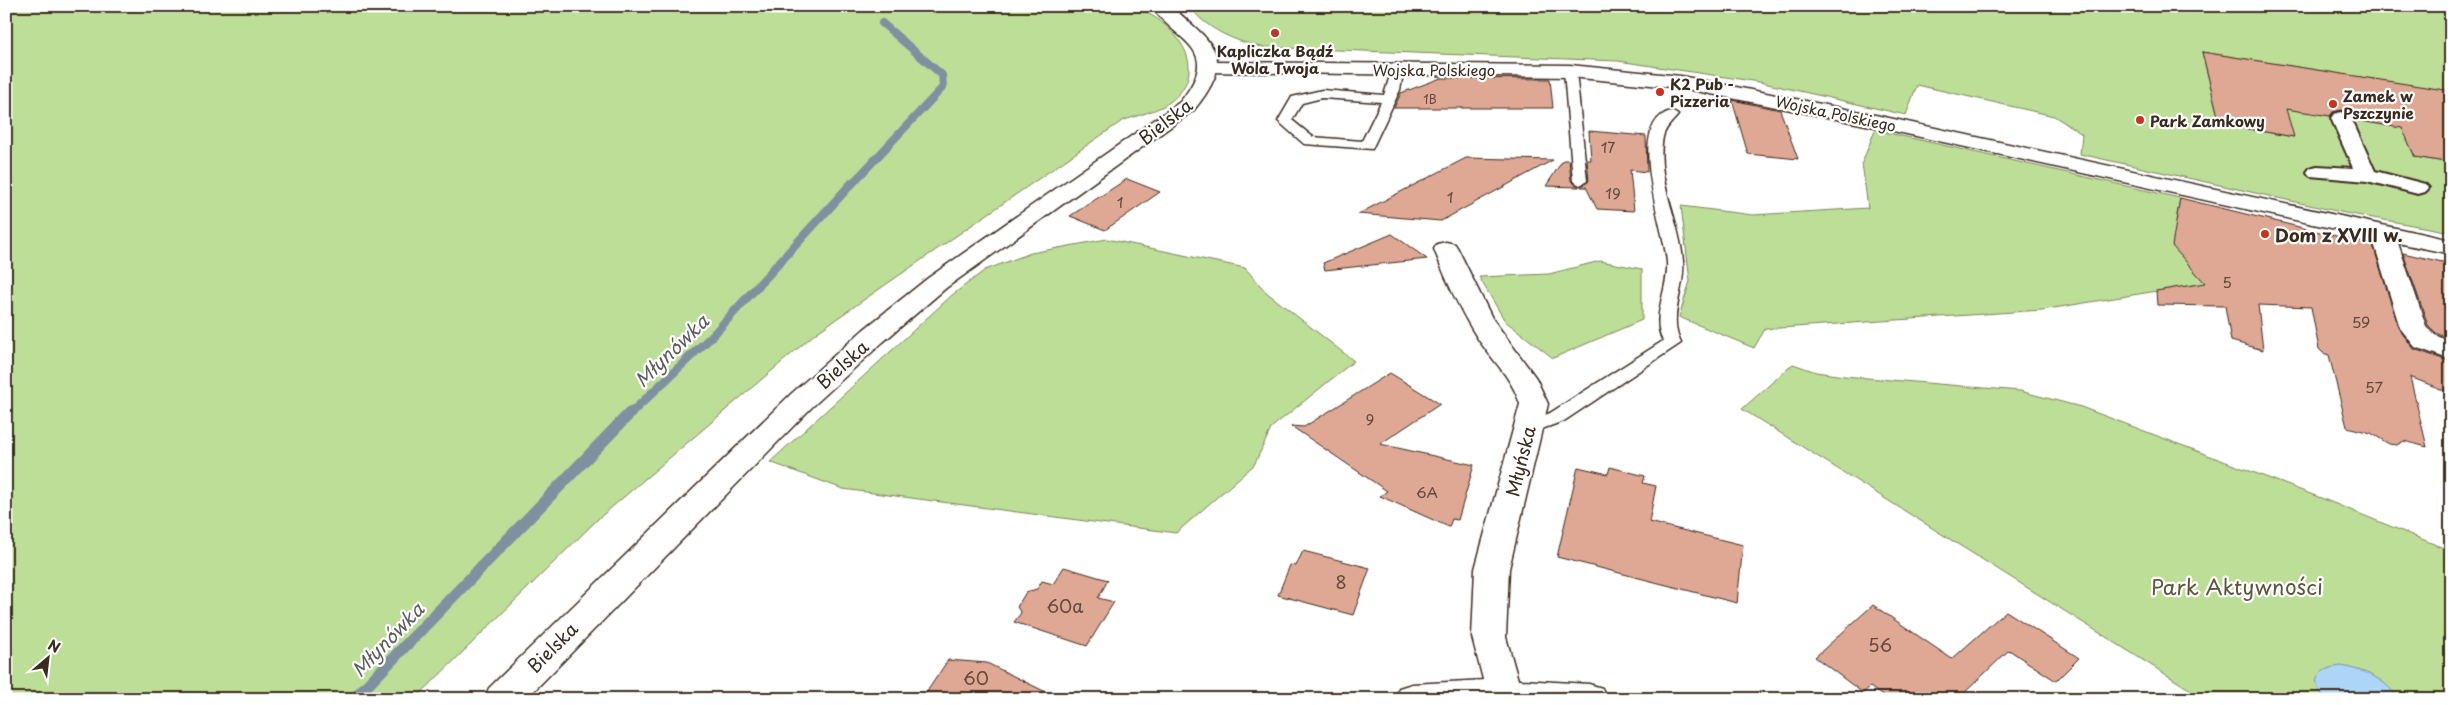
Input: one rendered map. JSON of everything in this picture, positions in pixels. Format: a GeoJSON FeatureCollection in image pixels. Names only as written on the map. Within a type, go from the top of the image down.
{"type":"FeatureCollection","features":[{"type":"Feature","properties":{"kind":"street"},"geometry":{"type":"LineString","coordinates":[[1160,6],[1196,39],[1206,54],[1210,68]]}},
{"type":"Feature","properties":{"kind":"street","name":"Wojska Polskiego"},"geometry":{"type":"LineString","coordinates":[[1210,68],[1570,71],[1681,82],[1780,101],[2382,234],[2451,247]]}},
{"type":"Feature","properties":{"kind":"street","name":"Bielska"},"geometry":{"type":"LineString","coordinates":[[502,699],[603,596],[802,400],[873,336],[937,283],[1188,106],[1203,90],[1210,68]]}},
{"type":"Feature","properties":{"kind":"street"},"geometry":{"type":"LineString","coordinates":[[2341,118],[2367,175]]}},
{"type":"Feature","properties":{"kind":"street"},"geometry":{"type":"LineString","coordinates":[[2317,172],[2367,175],[2418,188]]}},
{"type":"Feature","properties":{"kind":"street"},"geometry":{"type":"LineString","coordinates":[[2382,234],[2413,328],[2418,336],[2425,341],[2451,352]]}},
{"type":"Feature","properties":{"kind":"street","name":"Młyńska"},"geometry":{"type":"LineString","coordinates":[[1446,250],[1456,274],[1492,339],[1531,390],[1534,404],[1492,569],[1489,637],[1504,694]]}},
{"type":"Feature","properties":{"kind":"street"},"geometry":{"type":"LineString","coordinates":[[1412,699],[1504,694],[1588,699]]}},
{"type":"Feature","properties":{"kind":"lane"},"geometry":{"type":"LineString","coordinates":[[1388,100],[1322,94],[1297,100],[1285,122],[1309,141],[1366,146],[1388,100],[1398,69]]}},
{"type":"Feature","properties":{"kind":"lane"},"geometry":{"type":"LineString","coordinates":[[1570,71],[1580,181]]}},
{"type":"Feature","properties":{"kind":"lane"},"geometry":{"type":"LineString","coordinates":[[1528,428],[1557,417],[1672,343],[1666,330],[1665,317],[1674,290],[1675,254],[1656,170],[1657,129],[1664,118],[1671,115]]}},
{"type":"Feature","properties":{"kind":"green space"},"geometry":{"type":"Polygon","coordinates":[[[6,6],[1111,6],[1138,9],[1154,17],[1177,37],[1189,63],[1188,76],[1183,89],[1167,104],[1122,121],[816,333],[598,519],[415,699],[6,699],[6,6]]]}},
{"type":"Feature","properties":{"kind":"green space","name":"Park Zamkowy"},"geometry":{"type":"Polygon","coordinates":[[[1189,6],[2451,6],[2451,94],[2448,91],[2202,52],[2220,124],[2293,137],[2284,108],[2402,128],[2415,157],[2451,163],[2451,232],[2345,213],[2080,154],[2082,134],[2054,116],[1917,85],[1906,115],[1759,82],[1618,61],[1261,47],[1221,33],[1204,21],[1189,6]]]}},
{"type":"Feature","properties":{"kind":"green space"},"geometry":{"type":"Polygon","coordinates":[[[1875,130],[2180,198],[2176,221],[2210,289],[2175,288],[2042,310],[1765,329],[1754,348],[1679,317],[1690,281],[1681,206],[1753,215],[1868,208],[1862,163],[1875,130]]]}},
{"type":"Feature","properties":{"kind":"green space"},"geometry":{"type":"Polygon","coordinates":[[[1107,239],[1245,268],[1266,292],[1354,361],[1272,427],[1254,465],[1176,533],[843,489],[770,462],[951,296],[985,270],[1031,253],[1107,239]]]}},
{"type":"Feature","properties":{"kind":"green space"},"geometry":{"type":"Polygon","coordinates":[[[1600,261],[1642,269],[1642,320],[1553,358],[1505,321],[1479,277],[1549,274],[1600,261]]]}},
{"type":"Feature","properties":{"kind":"green space","name":"Park Aktywności"},"geometry":{"type":"Polygon","coordinates":[[[1793,364],[1816,372],[1844,376],[2020,391],[2081,407],[2321,498],[2451,551],[2451,699],[2205,699],[1742,409],[1793,364]]]}},
{"type":"Feature","properties":{"kind":"water"},"geometry":{"type":"Polygon","coordinates":[[[2341,666],[2373,676],[2387,686],[2397,699],[2326,699],[2317,686],[2318,676],[2327,669],[2341,666]]]}},
{"type":"Feature","properties":{"kind":"building","name":"Zamek w Pszczynie"},"geometry":{"type":"Polygon","coordinates":[[[2202,52],[2451,91],[2451,163],[2415,157],[2402,128],[2354,120],[2350,113],[2342,110],[2333,112],[2330,116],[2286,109],[2294,137],[2220,124],[2202,52]]]}},
{"type":"Feature","properties":{"kind":"building"},"geometry":{"type":"Polygon","coordinates":[[[1441,78],[1550,79],[1553,108],[1394,108],[1401,93],[1441,78]]]}},
{"type":"Feature","properties":{"kind":"building"},"geometry":{"type":"Polygon","coordinates":[[[1732,100],[1780,110],[1798,159],[1748,154],[1732,100]]]}},
{"type":"Feature","properties":{"kind":"building"},"geometry":{"type":"Polygon","coordinates":[[[1589,131],[1646,136],[1647,172],[1630,170],[1634,211],[1597,209],[1586,187],[1581,187],[1589,181],[1587,160],[1591,160],[1589,131]]]}},
{"type":"Feature","properties":{"kind":"building"},"geometry":{"type":"Polygon","coordinates":[[[1466,158],[1553,160],[1441,221],[1358,214],[1466,158]]]}},
{"type":"Feature","properties":{"kind":"building"},"geometry":{"type":"Polygon","coordinates":[[[1563,160],[1569,160],[1571,181],[1579,187],[1546,186],[1563,160]]]}},
{"type":"Feature","properties":{"kind":"building"},"geometry":{"type":"Polygon","coordinates":[[[1127,179],[1160,192],[1105,230],[1070,216],[1127,179]]]}},
{"type":"Feature","properties":{"kind":"building"},"geometry":{"type":"Polygon","coordinates":[[[2180,198],[2373,245],[2399,329],[2414,349],[2451,362],[2451,393],[2410,377],[2427,447],[2404,441],[2397,445],[2389,444],[2371,433],[2347,427],[2329,355],[2319,349],[2311,307],[2258,305],[2263,350],[2231,341],[2225,306],[2157,305],[2156,291],[2205,283],[2172,246],[2180,198]]]}},
{"type":"Feature","properties":{"kind":"building"},"geometry":{"type":"Polygon","coordinates":[[[1392,234],[1427,259],[1325,270],[1323,263],[1392,234]]]}},
{"type":"Feature","properties":{"kind":"building","name":"Dom z XVIII w."},"geometry":{"type":"Polygon","coordinates":[[[2403,253],[2451,264],[2451,340],[2436,333],[2428,325],[2403,253]]]}},
{"type":"Feature","properties":{"kind":"building"},"geometry":{"type":"Polygon","coordinates":[[[1390,373],[1440,404],[1380,444],[1474,465],[1458,520],[1452,519],[1449,527],[1380,496],[1387,491],[1291,426],[1304,427],[1390,373]]]}},
{"type":"Feature","properties":{"kind":"building"},"geometry":{"type":"Polygon","coordinates":[[[1578,467],[1608,474],[1610,467],[1645,476],[1643,483],[1656,486],[1649,522],[1743,545],[1737,603],[1557,557],[1578,467]]]}},
{"type":"Feature","properties":{"kind":"building"},"geometry":{"type":"Polygon","coordinates":[[[1303,551],[1370,568],[1353,615],[1278,595],[1290,565],[1296,566],[1303,551]]]}},
{"type":"Feature","properties":{"kind":"building"},"geometry":{"type":"Polygon","coordinates":[[[1064,567],[1108,580],[1098,598],[1114,602],[1087,646],[1014,622],[1021,613],[1017,607],[1026,592],[1037,589],[1042,581],[1053,584],[1064,567]]]}},
{"type":"Feature","properties":{"kind":"building"},"geometry":{"type":"Polygon","coordinates":[[[1873,605],[1952,659],[2006,611],[2079,658],[2056,681],[2009,650],[1958,699],[1887,699],[1870,687],[1863,693],[1815,657],[1873,605]]]}},
{"type":"Feature","properties":{"kind":"building"},"geometry":{"type":"Polygon","coordinates":[[[948,660],[987,663],[1060,699],[922,699],[948,660]]]}},
{"type":"Feature","properties":{"kind":"waterway","name":"Młynówka"},"geometry":{"type":"LineString","coordinates":[[852,184],[943,87],[942,75],[882,23]]}},
{"type":"Feature","properties":{"kind":"waterway","name":"Młynówka"},"geometry":{"type":"LineString","coordinates":[[629,415],[713,335],[853,182]]}},
{"type":"Feature","properties":{"kind":"waterway","name":"Młynówka"},"geometry":{"type":"LineString","coordinates":[[354,699],[630,413]]}},
{"type":"Feature","properties":{"kind":"place","name":"Kapliczka Bądź Wola Twoja"},"geometry":{"type":"Point","coordinates":[1275,33]}},
{"type":"Feature","properties":{"kind":"place","name":"K2 Pub - Pizzeria"},"geometry":{"type":"Point","coordinates":[1660,92]}},
{"type":"Feature","properties":{"kind":"place","name":"Zamek w Pszczynie"},"geometry":{"type":"Point","coordinates":[2333,104]}},
{"type":"Feature","properties":{"kind":"place","name":"Park Zamkowy"},"geometry":{"type":"Point","coordinates":[2140,120]}},
{"type":"Feature","properties":{"kind":"place","name":"Dom z XVIII w."},"geometry":{"type":"Point","coordinates":[2265,234]}}]}
